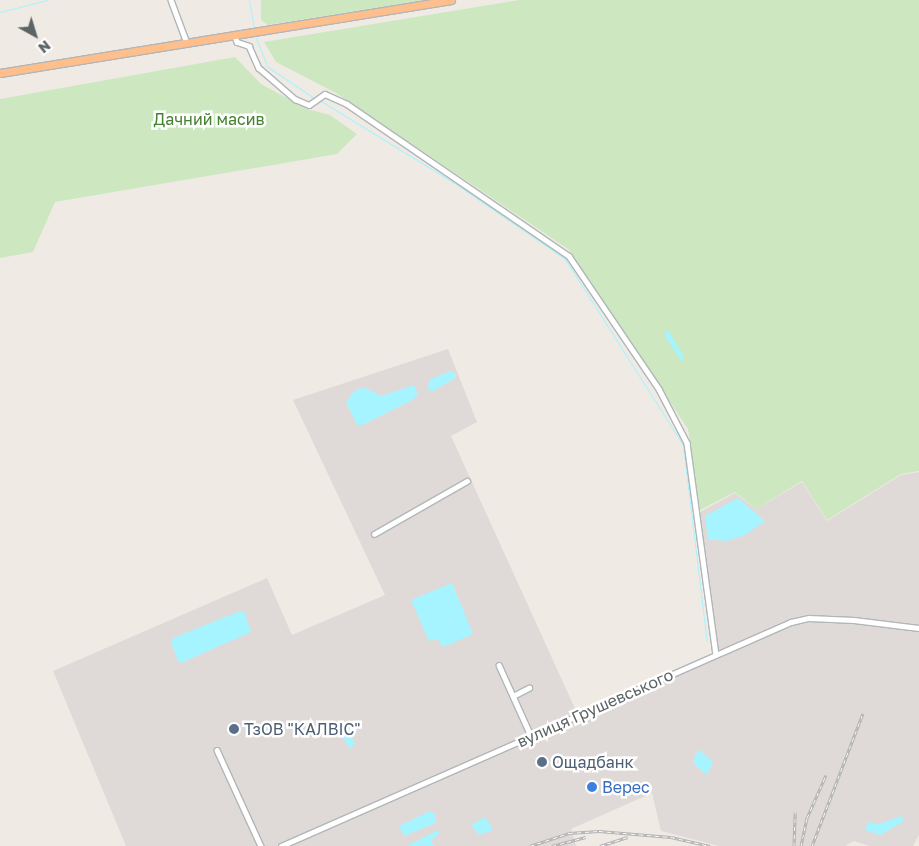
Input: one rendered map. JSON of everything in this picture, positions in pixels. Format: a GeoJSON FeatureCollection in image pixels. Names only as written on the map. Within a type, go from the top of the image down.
{"type":"FeatureCollection","features":[{"type":"Feature","properties":{"kind":"highway"},"geometry":{"type":"LineString","coordinates":[[0,73],[451,0]]}},
{"type":"Feature","properties":{"kind":"street"},"geometry":{"type":"LineString","coordinates":[[171,0],[187,43]]}},
{"type":"Feature","properties":{"kind":"street"},"geometry":{"type":"LineString","coordinates":[[235,36],[237,42],[249,46],[258,68],[295,99],[309,105],[325,94],[347,104],[569,256],[655,384],[687,443],[716,654]]}},
{"type":"Feature","properties":{"kind":"street"},"geometry":{"type":"LineString","coordinates":[[374,534],[467,481]]}},
{"type":"Feature","properties":{"kind":"street","name":"вулиця Грушевського"},"geometry":{"type":"LineString","coordinates":[[281,846],[716,654],[802,619],[854,620],[919,628]]}},
{"type":"Feature","properties":{"kind":"street"},"geometry":{"type":"LineString","coordinates":[[499,665],[532,736]]}},
{"type":"Feature","properties":{"kind":"street"},"geometry":{"type":"LineString","coordinates":[[513,696],[528,688]]}},
{"type":"Feature","properties":{"kind":"street"},"geometry":{"type":"LineString","coordinates":[[216,750],[261,846]]}},
{"type":"Feature","properties":{"kind":"shaded area"},"geometry":{"type":"Polygon","coordinates":[[[448,349],[477,422],[451,436],[577,713],[717,651],[700,512],[735,493],[756,509],[802,482],[827,521],[901,475],[919,472],[919,835],[913,846],[869,846],[854,841],[845,846],[719,846],[661,831],[652,793],[571,829],[576,846],[126,846],[53,671],[267,578],[292,635],[385,595],[293,400],[448,349]]]}},
{"type":"Feature","properties":{"kind":"green space"},"geometry":{"type":"Polygon","coordinates":[[[261,0],[424,0],[268,25],[261,20],[261,0]]]}},
{"type":"Feature","properties":{"kind":"green space"},"geometry":{"type":"Polygon","coordinates":[[[519,0],[919,0],[919,471],[901,474],[827,520],[802,481],[756,509],[735,492],[700,510],[688,429],[568,249],[336,93],[276,62],[264,42],[519,0]]]}},
{"type":"Feature","properties":{"kind":"green space","name":"Дачний масив"},"geometry":{"type":"Polygon","coordinates":[[[235,57],[261,84],[307,109],[330,115],[357,134],[337,154],[55,202],[33,252],[0,258],[0,99],[235,57]]]}},
{"type":"Feature","properties":{"kind":"water"},"geometry":{"type":"Polygon","coordinates":[[[668,330],[684,357],[682,362],[666,338],[665,331],[668,330]]]}},
{"type":"Feature","properties":{"kind":"water"},"geometry":{"type":"Polygon","coordinates":[[[450,371],[456,374],[454,379],[433,391],[428,390],[429,380],[450,371]]]}},
{"type":"Feature","properties":{"kind":"water"},"geometry":{"type":"Polygon","coordinates":[[[414,385],[418,394],[413,400],[362,425],[357,425],[346,402],[356,389],[366,388],[381,396],[414,385]]]}},
{"type":"Feature","properties":{"kind":"water"},"geometry":{"type":"Polygon","coordinates":[[[738,498],[765,521],[745,535],[727,541],[708,539],[705,516],[738,498]]]}},
{"type":"Feature","properties":{"kind":"water"},"geometry":{"type":"Polygon","coordinates":[[[452,583],[473,634],[444,647],[437,639],[429,641],[411,600],[452,583]]]}},
{"type":"Feature","properties":{"kind":"water"},"geometry":{"type":"Polygon","coordinates":[[[244,611],[251,632],[181,663],[178,661],[171,642],[173,638],[244,611]]]}},
{"type":"Feature","properties":{"kind":"water"},"geometry":{"type":"Polygon","coordinates":[[[345,722],[355,744],[350,749],[336,726],[345,722]]]}},
{"type":"Feature","properties":{"kind":"water"},"geometry":{"type":"Polygon","coordinates":[[[698,749],[713,762],[707,775],[693,763],[698,749]]]}},
{"type":"Feature","properties":{"kind":"water"},"geometry":{"type":"Polygon","coordinates":[[[430,811],[436,815],[436,823],[404,836],[399,826],[430,811]]]}},
{"type":"Feature","properties":{"kind":"water"},"geometry":{"type":"Polygon","coordinates":[[[901,816],[904,818],[901,823],[880,835],[865,830],[868,822],[879,824],[901,816]]]}},
{"type":"Feature","properties":{"kind":"water"},"geometry":{"type":"Polygon","coordinates":[[[485,817],[493,830],[479,835],[471,825],[485,817]]]}},
{"type":"Feature","properties":{"kind":"water"},"geometry":{"type":"Polygon","coordinates":[[[438,830],[440,833],[431,840],[434,846],[407,846],[438,830]]]}},
{"type":"Feature","properties":{"kind":"waterway"},"geometry":{"type":"LineString","coordinates":[[0,12],[47,0]]}},
{"type":"Feature","properties":{"kind":"waterway"},"geometry":{"type":"LineString","coordinates":[[249,0],[254,29]]}},
{"type":"Feature","properties":{"kind":"waterway"},"geometry":{"type":"LineString","coordinates":[[256,38],[268,67],[314,98]]}},
{"type":"Feature","properties":{"kind":"waterway"},"geometry":{"type":"LineString","coordinates":[[321,101],[456,184],[565,259],[683,445],[707,642]]}},
{"type":"Feature","properties":{"kind":"railway"},"geometry":{"type":"LineString","coordinates":[[812,846],[863,713]]}},
{"type":"Feature","properties":{"kind":"railway"},"geometry":{"type":"LineString","coordinates":[[801,846],[807,818],[826,775]]}},
{"type":"Feature","properties":{"kind":"railway"},"geometry":{"type":"LineString","coordinates":[[794,846],[795,812]]}},
{"type":"Feature","properties":{"kind":"railway"},"geometry":{"type":"LineString","coordinates":[[530,846],[569,833],[599,831],[671,837],[710,846]]}},
{"type":"Feature","properties":{"kind":"railway"},"geometry":{"type":"LineString","coordinates":[[552,846],[586,837]]}},
{"type":"Feature","properties":{"kind":"railway"},"geometry":{"type":"LineString","coordinates":[[600,846],[628,837]]}},
{"type":"Feature","properties":{"kind":"place","name":"ТзОВ \"КАЛВІС\""},"geometry":{"type":"Point","coordinates":[234,729]}},
{"type":"Feature","properties":{"kind":"place","name":"Ощадбанк"},"geometry":{"type":"Point","coordinates":[542,762]}},
{"type":"Feature","properties":{"kind":"place","name":"Верес"},"geometry":{"type":"Point","coordinates":[592,787]}}]}
